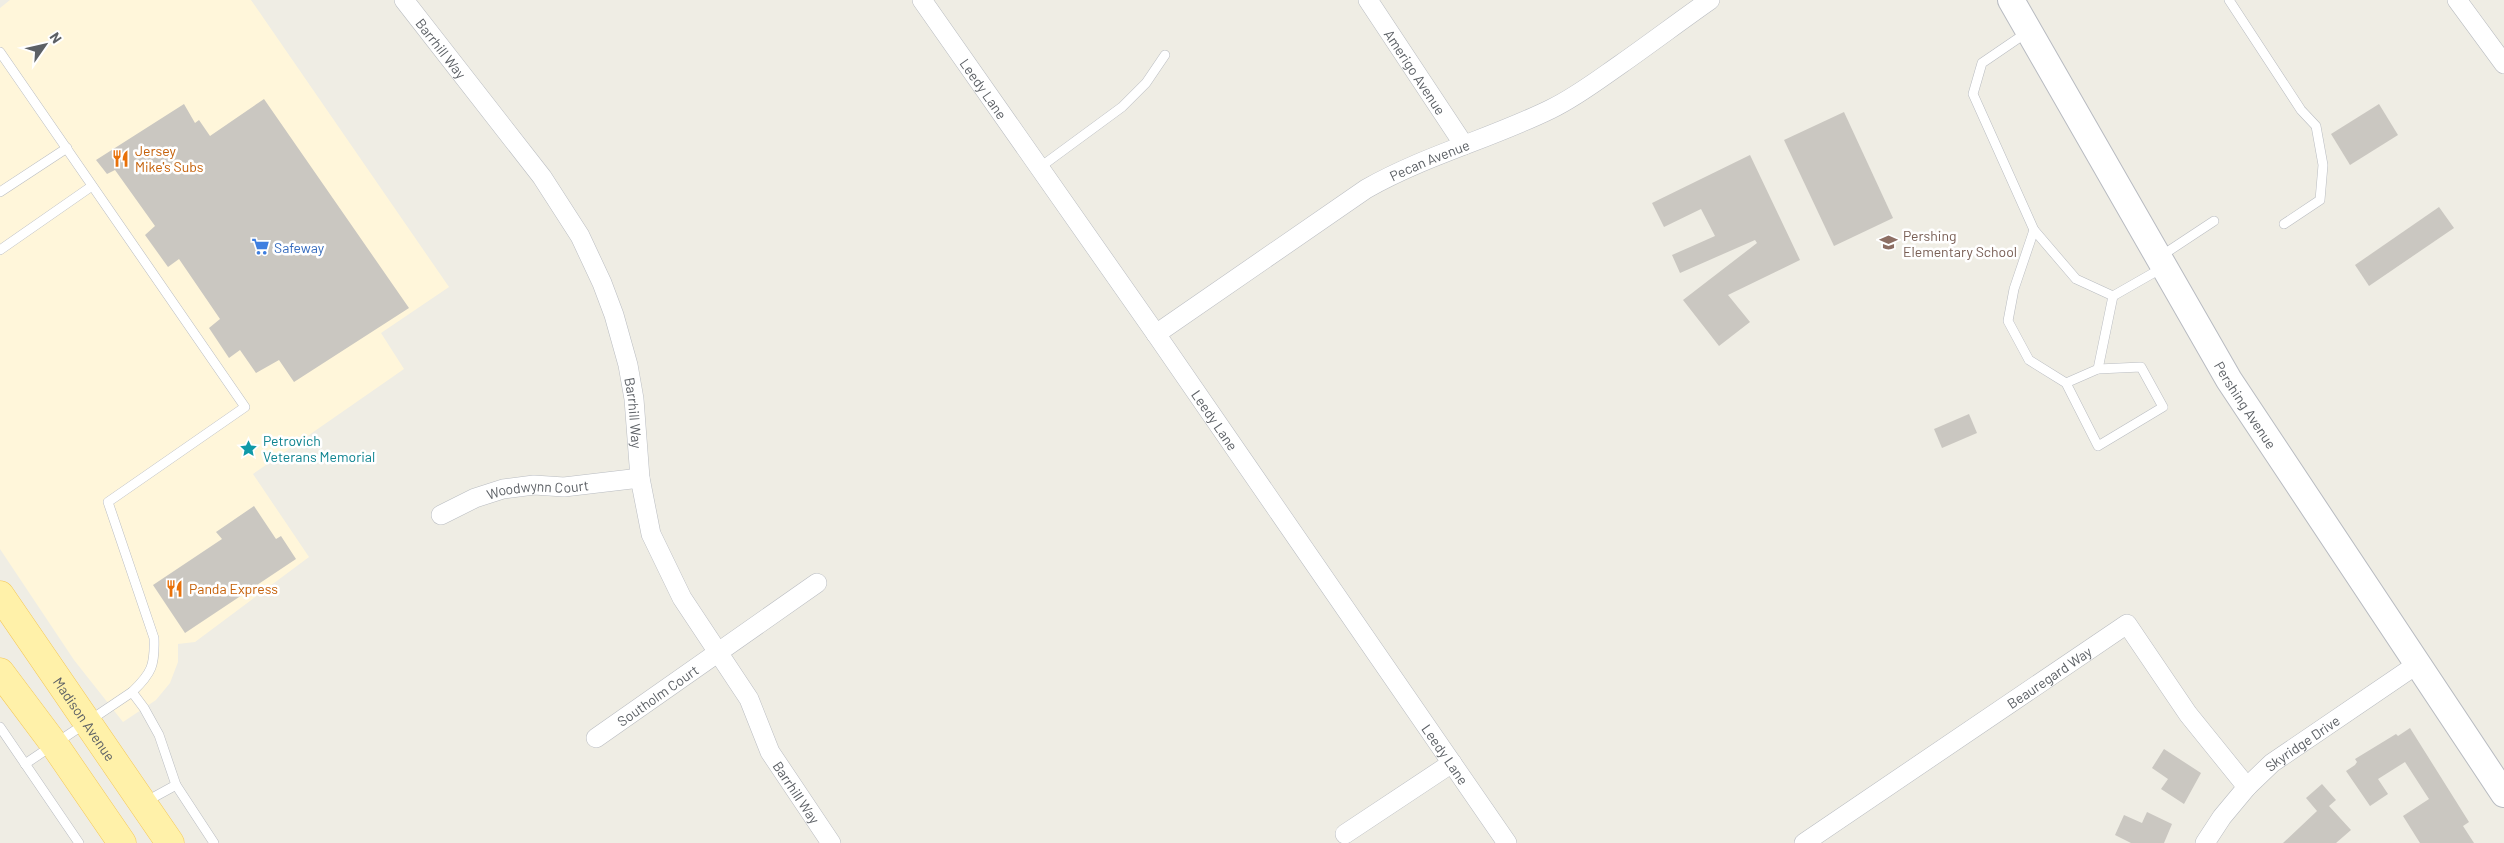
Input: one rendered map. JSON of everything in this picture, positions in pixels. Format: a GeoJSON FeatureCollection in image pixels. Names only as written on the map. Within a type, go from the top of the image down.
{"type":"FeatureCollection","features":[{"type":"Feature","properties":{"kind":"main road","name":"Madison Avenue"},"geometry":{"type":"LineString","coordinates":[[0,595],[170,843]]}},
{"type":"Feature","properties":{"kind":"main road"},"geometry":{"type":"LineString","coordinates":[[0,672],[54,744],[122,843]]}},
{"type":"Feature","properties":{"kind":"street","name":"Barrhill Way"},"geometry":{"type":"LineString","coordinates":[[404,0],[542,177],[580,236],[605,291],[628,365],[634,399],[640,478],[652,534],[682,598],[749,699],[770,752],[831,843]]}},
{"type":"Feature","properties":{"kind":"street","name":"Leedy Lane"},"geometry":{"type":"LineString","coordinates":[[922,0],[1156,334],[1507,843]]}},
{"type":"Feature","properties":{"kind":"street","name":"Amerigo Avenue"},"geometry":{"type":"LineString","coordinates":[[1368,0],[1464,145]]}},
{"type":"Feature","properties":{"kind":"street","name":"Pecan Avenue"},"geometry":{"type":"LineString","coordinates":[[1156,334],[1366,189],[1401,169],[1508,129],[1581,92],[1710,0]]}},
{"type":"Feature","properties":{"kind":"street","name":"Pershing Avenue"},"geometry":{"type":"LineString","coordinates":[[2011,0],[2229,380],[2419,663],[2504,794]]}},
{"type":"Feature","properties":{"kind":"street"},"geometry":{"type":"LineString","coordinates":[[2456,0],[2504,64]]}},
{"type":"Feature","properties":{"kind":"street","name":"Woodwynn Court"},"geometry":{"type":"LineString","coordinates":[[441,515],[475,498],[503,489],[534,485],[564,486],[640,478]]}},
{"type":"Feature","properties":{"kind":"street","name":"Southolm Court"},"geometry":{"type":"LineString","coordinates":[[596,738],[817,582]]}},
{"type":"Feature","properties":{"kind":"street","name":"Beauregard Way"},"geometry":{"type":"LineString","coordinates":[[1804,843],[2127,624],[2188,714],[2247,787]]}},
{"type":"Feature","properties":{"kind":"street","name":"Skyridge Drive"},"geometry":{"type":"LineString","coordinates":[[2205,843],[2222,817],[2247,787],[2298,744],[2419,663]]}},
{"type":"Feature","properties":{"kind":"street"},"geometry":{"type":"LineString","coordinates":[[1346,834],[1452,763]]}},
{"type":"Feature","properties":{"kind":"lane"},"geometry":{"type":"LineString","coordinates":[[2230,0],[2302,110],[2316,126],[2324,165],[2320,200],[2284,224]]}},
{"type":"Feature","properties":{"kind":"lane"},"geometry":{"type":"LineString","coordinates":[[2029,31],[1982,63],[1972,94],[2034,230],[2076,279],[2113,296]]}},
{"type":"Feature","properties":{"kind":"lane"},"geometry":{"type":"LineString","coordinates":[[0,52],[245,407],[108,502],[154,638],[154,659],[147,678],[132,692],[25,764]]}},
{"type":"Feature","properties":{"kind":"lane"},"geometry":{"type":"LineString","coordinates":[[1039,168],[1122,107],[1146,83],[1165,55]]}},
{"type":"Feature","properties":{"kind":"lane"},"geometry":{"type":"LineString","coordinates":[[0,192],[66,148]]}},
{"type":"Feature","properties":{"kind":"lane"},"geometry":{"type":"LineString","coordinates":[[0,250],[92,186]]}},
{"type":"Feature","properties":{"kind":"lane"},"geometry":{"type":"LineString","coordinates":[[2098,369],[2113,296],[2214,221]]}},
{"type":"Feature","properties":{"kind":"lane"},"geometry":{"type":"LineString","coordinates":[[2034,230],[2014,289],[2008,321],[2029,360],[2066,383],[2098,446],[2163,407],[2141,366],[2098,369],[2066,383]]}},
{"type":"Feature","properties":{"kind":"lane"},"geometry":{"type":"LineString","coordinates":[[132,692],[144,708],[159,735],[176,785],[214,843]]}},
{"type":"Feature","properties":{"kind":"lane"},"geometry":{"type":"LineString","coordinates":[[0,728],[79,843]]}},
{"type":"Feature","properties":{"kind":"lane"},"geometry":{"type":"LineString","coordinates":[[143,803],[176,785]]}},
{"type":"Feature","properties":{"kind":"shaded area"},"geometry":{"type":"Polygon","coordinates":[[[10,0],[251,0],[449,287],[381,333],[404,369],[253,474],[309,557],[195,642],[178,644],[178,662],[170,683],[156,700],[123,722],[74,660],[0,549],[0,8],[10,0]]]}},
{"type":"Feature","properties":{"kind":"building","name":"Safeway"},"geometry":{"type":"Polygon","coordinates":[[[264,99],[409,308],[294,382],[279,360],[256,373],[240,350],[229,358],[209,328],[220,319],[179,259],[168,267],[145,235],[155,226],[115,170],[107,174],[96,160],[184,104],[195,123],[199,120],[210,136],[264,99]]]}},
{"type":"Feature","properties":{"kind":"building"},"geometry":{"type":"Polygon","coordinates":[[[2379,104],[2398,135],[2350,165],[2331,134],[2379,104]]]}},
{"type":"Feature","properties":{"kind":"building"},"geometry":{"type":"Polygon","coordinates":[[[1844,112],[1893,218],[1834,246],[1784,140],[1844,112]]]}},
{"type":"Feature","properties":{"kind":"building"},"geometry":{"type":"Polygon","coordinates":[[[1750,155],[1800,260],[1728,295],[1750,322],[1719,346],[1683,300],[1757,243],[1755,240],[1680,273],[1672,255],[1715,236],[1701,209],[1664,227],[1652,203],[1750,155]]]}},
{"type":"Feature","properties":{"kind":"building"},"geometry":{"type":"Polygon","coordinates":[[[2439,207],[2454,228],[2369,286],[2355,265],[2439,207]]]}},
{"type":"Feature","properties":{"kind":"building"},"geometry":{"type":"Polygon","coordinates":[[[1969,414],[1977,433],[1942,448],[1934,429],[1969,414]]]}},
{"type":"Feature","properties":{"kind":"building"},"geometry":{"type":"Polygon","coordinates":[[[254,506],[276,539],[281,536],[296,559],[185,633],[153,585],[222,539],[216,532],[254,506]]]}},
{"type":"Feature","properties":{"kind":"building"},"geometry":{"type":"Polygon","coordinates":[[[2410,728],[2469,822],[2463,826],[2474,843],[2420,843],[2403,816],[2429,799],[2405,762],[2378,779],[2388,794],[2370,806],[2346,771],[2355,765],[2357,762],[2355,759],[2396,734],[2398,736],[2410,728]]]}},
{"type":"Feature","properties":{"kind":"building"},"geometry":{"type":"Polygon","coordinates":[[[2164,749],[2201,773],[2184,804],[2161,789],[2168,779],[2152,768],[2164,749]]]}},
{"type":"Feature","properties":{"kind":"building"},"geometry":{"type":"Polygon","coordinates":[[[2322,784],[2336,800],[2329,806],[2351,830],[2336,843],[2283,843],[2317,811],[2306,798],[2322,784]]]}},
{"type":"Feature","properties":{"kind":"building"},"geometry":{"type":"Polygon","coordinates":[[[2147,812],[2172,824],[2164,843],[2131,843],[2115,835],[2124,815],[2142,823],[2147,812]]]}},
{"type":"Feature","properties":{"kind":"place","name":"Jersey Mike's Subs"},"geometry":{"type":"Point","coordinates":[121,158]}},
{"type":"Feature","properties":{"kind":"place","name":"Pershing Elementary School"},"geometry":{"type":"Point","coordinates":[1889,243]}},
{"type":"Feature","properties":{"kind":"place","name":"Safeway"},"geometry":{"type":"Point","coordinates":[260,247]}},
{"type":"Feature","properties":{"kind":"place","name":"Petrovich Veterans Memorial"},"geometry":{"type":"Point","coordinates":[249,448]}},
{"type":"Feature","properties":{"kind":"place","name":"Panda Express"},"geometry":{"type":"Point","coordinates":[175,588]}}]}
